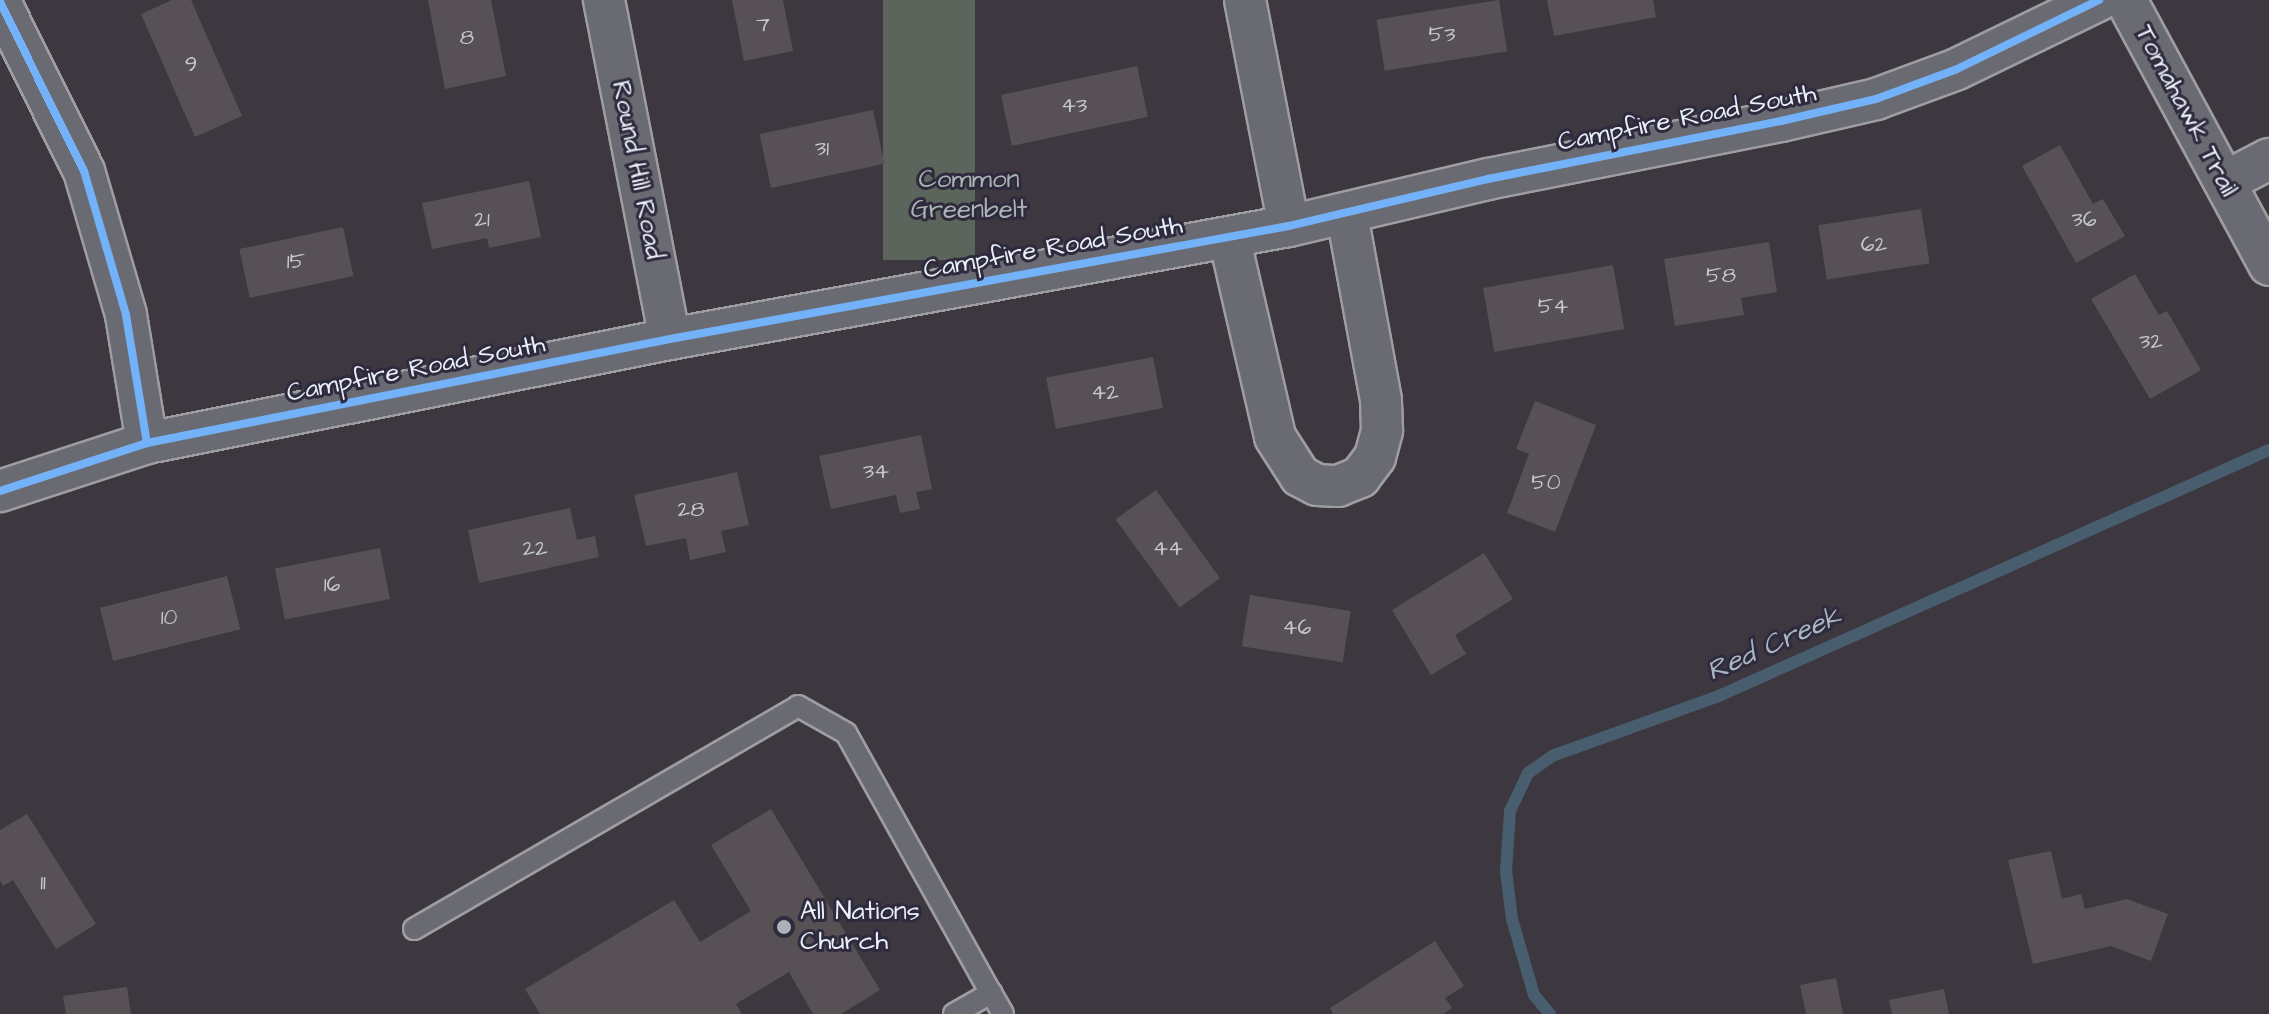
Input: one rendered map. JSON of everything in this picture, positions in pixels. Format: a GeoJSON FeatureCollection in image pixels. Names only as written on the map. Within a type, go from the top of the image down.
{"type":"FeatureCollection","features":[{"type":"Feature","properties":{"kind":"street","name":"Round Hill Road"},"geometry":{"type":"LineString","coordinates":[[604,0],[670,339]]}},
{"type":"Feature","properties":{"kind":"street"},"geometry":{"type":"LineString","coordinates":[[1245,0],[1289,226]]}},
{"type":"Feature","properties":{"kind":"street","name":"Campfire Road South"},"geometry":{"type":"LineString","coordinates":[[0,491],[147,443],[670,339],[1289,226],[1488,179],[1876,99],[1957,69],[2099,0]]}},
{"type":"Feature","properties":{"kind":"street","name":"Tomahawk Trail"},"geometry":{"type":"LineString","coordinates":[[2126,0],[2269,265]]}},
{"type":"Feature","properties":{"kind":"street"},"geometry":{"type":"LineString","coordinates":[[0,2],[84,171],[126,315],[147,443]]}},
{"type":"Feature","properties":{"kind":"street"},"geometry":{"type":"LineString","coordinates":[[2225,182],[2269,159]]}},
{"type":"Feature","properties":{"kind":"street"},"geometry":{"type":"LineString","coordinates":[[1229,237],[1275,437],[1300,476],[1317,485],[1338,486],[1360,477],[1382,430],[1381,400],[1347,214]]}},
{"type":"Feature","properties":{"kind":"lane"},"geometry":{"type":"LineString","coordinates":[[414,929],[798,706],[846,733],[1003,1014]]}},
{"type":"Feature","properties":{"kind":"lane"},"geometry":{"type":"LineString","coordinates":[[954,1014],[991,993]]}},
{"type":"Feature","properties":{"kind":"green space","name":"Common Greenbelt"},"geometry":{"type":"Polygon","coordinates":[[[883,0],[975,0],[975,260],[883,260],[883,0]]]}},
{"type":"Feature","properties":{"kind":"building"},"geometry":{"type":"Polygon","coordinates":[[[172,0],[191,0],[242,116],[195,137],[141,14],[172,0]]]}},
{"type":"Feature","properties":{"kind":"building"},"geometry":{"type":"Polygon","coordinates":[[[428,0],[491,0],[506,76],[445,89],[428,0]]]}},
{"type":"Feature","properties":{"kind":"building"},"geometry":{"type":"Polygon","coordinates":[[[732,0],[783,0],[793,51],[744,61],[732,0]]]}},
{"type":"Feature","properties":{"kind":"building"},"geometry":{"type":"Polygon","coordinates":[[[1499,0],[1507,51],[1385,71],[1377,19],[1499,0]]]}},
{"type":"Feature","properties":{"kind":"building"},"geometry":{"type":"Polygon","coordinates":[[[1547,0],[1653,0],[1656,17],[1554,36],[1547,0]]]}},
{"type":"Feature","properties":{"kind":"building"},"geometry":{"type":"Polygon","coordinates":[[[1137,66],[1148,117],[1012,146],[1001,95],[1137,66]]]}},
{"type":"Feature","properties":{"kind":"building"},"geometry":{"type":"Polygon","coordinates":[[[873,110],[884,164],[771,188],[760,134],[873,110]]]}},
{"type":"Feature","properties":{"kind":"building"},"geometry":{"type":"Polygon","coordinates":[[[2060,145],[2093,204],[2103,199],[2125,236],[2076,263],[2022,166],[2060,145]]]}},
{"type":"Feature","properties":{"kind":"building"},"geometry":{"type":"Polygon","coordinates":[[[529,181],[541,237],[489,248],[487,238],[432,249],[422,203],[529,181]]]}},
{"type":"Feature","properties":{"kind":"building"},"geometry":{"type":"Polygon","coordinates":[[[1921,209],[1930,263],[1827,280],[1818,225],[1921,209]]]}},
{"type":"Feature","properties":{"kind":"building"},"geometry":{"type":"Polygon","coordinates":[[[343,227],[353,276],[250,298],[239,249],[343,227]]]}},
{"type":"Feature","properties":{"kind":"building"},"geometry":{"type":"Polygon","coordinates":[[[1769,242],[1777,292],[1741,298],[1744,315],[1675,326],[1664,259],[1769,242]]]}},
{"type":"Feature","properties":{"kind":"building"},"geometry":{"type":"Polygon","coordinates":[[[1613,265],[1624,329],[1494,352],[1483,288],[1613,265]]]}},
{"type":"Feature","properties":{"kind":"building"},"geometry":{"type":"Polygon","coordinates":[[[2135,274],[2159,315],[2167,311],[2201,370],[2150,399],[2091,299],[2135,274]]]}},
{"type":"Feature","properties":{"kind":"building"},"geometry":{"type":"Polygon","coordinates":[[[1153,357],[1163,408],[1056,429],[1046,378],[1153,357]]]}},
{"type":"Feature","properties":{"kind":"building"},"geometry":{"type":"Polygon","coordinates":[[[1535,401],[1596,425],[1555,532],[1507,513],[1529,454],[1516,449],[1535,401]]]}},
{"type":"Feature","properties":{"kind":"building"},"geometry":{"type":"Polygon","coordinates":[[[921,435],[932,489],[916,492],[920,509],[900,513],[896,495],[831,509],[819,456],[921,435]]]}},
{"type":"Feature","properties":{"kind":"building"},"geometry":{"type":"Polygon","coordinates":[[[737,472],[749,525],[721,531],[726,552],[690,560],[686,538],[646,546],[634,495],[737,472]]]}},
{"type":"Feature","properties":{"kind":"building"},"geometry":{"type":"Polygon","coordinates":[[[1156,490],[1220,578],[1180,608],[1116,519],[1156,490]]]}},
{"type":"Feature","properties":{"kind":"building"},"geometry":{"type":"Polygon","coordinates":[[[570,508],[577,540],[595,536],[599,557],[479,583],[468,530],[570,508]]]}},
{"type":"Feature","properties":{"kind":"building"},"geometry":{"type":"Polygon","coordinates":[[[380,548],[390,599],[285,619],[275,568],[380,548]]]}},
{"type":"Feature","properties":{"kind":"building"},"geometry":{"type":"Polygon","coordinates":[[[1484,553],[1513,599],[1455,635],[1466,654],[1431,675],[1392,610],[1484,553]]]}},
{"type":"Feature","properties":{"kind":"building"},"geometry":{"type":"Polygon","coordinates":[[[227,576],[240,629],[113,661],[100,608],[227,576]]]}},
{"type":"Feature","properties":{"kind":"building"},"geometry":{"type":"Polygon","coordinates":[[[1250,595],[1351,611],[1343,662],[1242,646],[1250,595]]]}},
{"type":"Feature","properties":{"kind":"building","name":"All Nations Church"},"geometry":{"type":"Polygon","coordinates":[[[771,809],[880,990],[841,1014],[813,1014],[789,972],[736,1004],[742,1014],[540,1014],[525,989],[674,900],[700,942],[751,911],[711,845],[771,809]]]}},
{"type":"Feature","properties":{"kind":"building"},"geometry":{"type":"Polygon","coordinates":[[[27,814],[96,924],[56,949],[13,880],[3,886],[0,881],[0,830],[27,814]]]}},
{"type":"Feature","properties":{"kind":"building"},"geometry":{"type":"Polygon","coordinates":[[[2051,851],[2062,899],[2081,894],[2085,909],[2127,899],[2168,914],[2151,961],[2111,946],[2033,964],[2008,860],[2051,851]]]}},
{"type":"Feature","properties":{"kind":"building"},"geometry":{"type":"Polygon","coordinates":[[[1435,941],[1464,986],[1445,998],[1452,1008],[1443,1014],[1333,1014],[1330,1008],[1435,941]]]}},
{"type":"Feature","properties":{"kind":"building"},"geometry":{"type":"Polygon","coordinates":[[[1836,978],[1843,1014],[1806,1014],[1800,985],[1836,978]]]}},
{"type":"Feature","properties":{"kind":"building"},"geometry":{"type":"Polygon","coordinates":[[[127,987],[131,1014],[66,1014],[63,996],[127,987]]]}},
{"type":"Feature","properties":{"kind":"building"},"geometry":{"type":"Polygon","coordinates":[[[1944,989],[1949,1014],[1892,1014],[1889,1000],[1944,989]]]}},
{"type":"Feature","properties":{"kind":"waterway","name":"Red Creek"},"geometry":{"type":"LineString","coordinates":[[1550,1014],[1534,995],[1512,919],[1506,871],[1510,811],[1528,773],[1552,756],[1721,695],[2269,450]]}},
{"type":"Feature","properties":{"kind":"cycle path"},"geometry":{"type":"LineString","coordinates":[[0,491],[147,443],[670,339],[1289,226],[1488,179],[1876,99],[1957,69],[2099,0]]}},
{"type":"Feature","properties":{"kind":"cycle path"},"geometry":{"type":"LineString","coordinates":[[0,2],[84,171],[126,315],[147,443]]}},
{"type":"Feature","properties":{"kind":"place","name":"All Nations Church"},"geometry":{"type":"Point","coordinates":[784,927]}}]}
